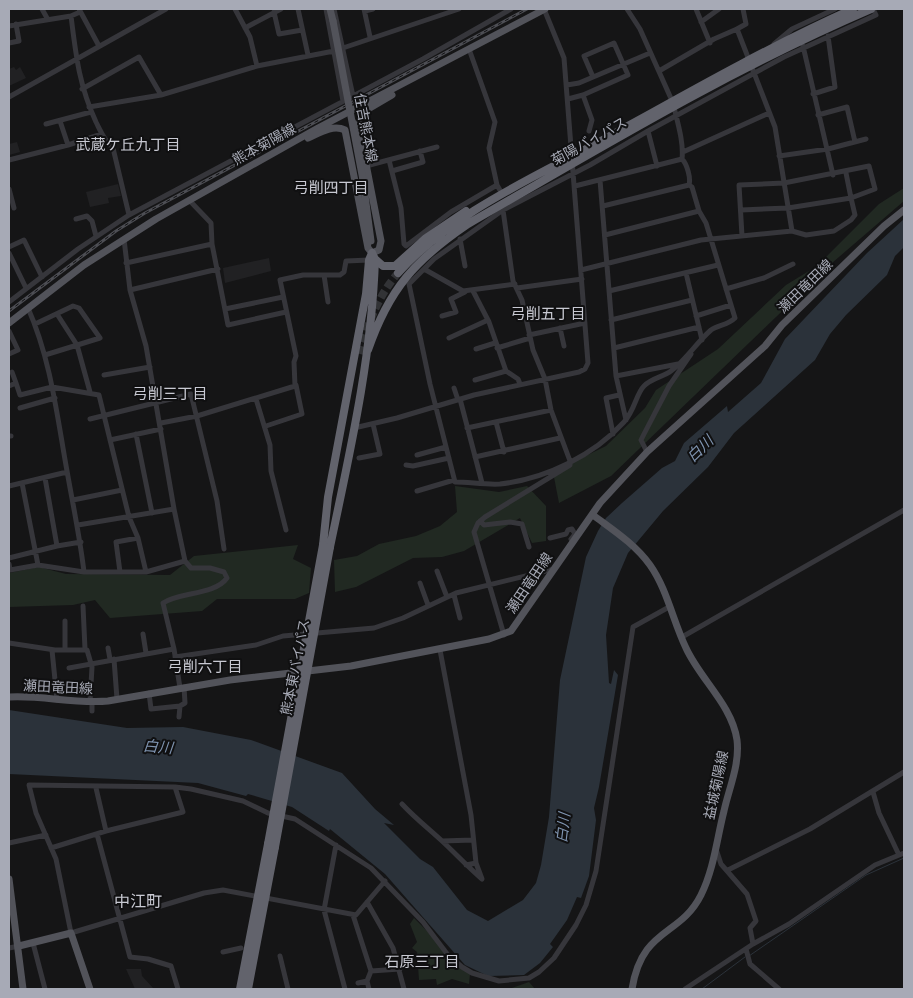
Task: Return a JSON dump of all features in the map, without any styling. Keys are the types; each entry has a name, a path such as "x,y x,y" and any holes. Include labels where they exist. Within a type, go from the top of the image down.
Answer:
{"highway":[{"name":"菊陽バイパス","path":"752,66 772,47 817,21 853,9"},
{"name":"菊陽バイパス","path":"363,352 394,291 415,267 446,239 573,160 673,104 872,9"},
{"name":"菊陽バイパス","path":"398,273 423,247 443,232 542,174 573,160"},
{"path":"372,258 383,266 395,266 418,244 450,220 499,189 542,174"},
{"path":"363,352 364,303 372,258"},
{"path":"326,546 328,497 372,313 372,258"},
{"path":"364,303 366,308 372,313"},
{"path":"372,313 386,306"},
{"name":"熊本東バイパス","path":"240,989 258,896 271,846 326,546 354,428 363,352"},
{"name":"熊本東バイパス","path":"248,989 266,898 271,846"}],"main road":[{"name":"住吉熊本線","path":"330,9 363,180 372,258"},
{"name":"熊本菊陽線","path":"9,323 84,265 189,200 318,128 421,76 544,9"},
{"path":"283,149 331,128 340,127 345,130 368,248 372,258 379,250 381,241 358,129 359,118 363,112 421,76"},
{"name":"瀬田竜田線","path":"9,697 91,702 117,699 182,687 351,666 440,650 504,635 511,631 600,503 647,452 765,346 782,325 884,226 904,210"},
{"name":"益城菊陽線","path":"593,515 635,547 658,577 686,649 733,724 737,742 736,760 716,848 703,892 696,905 644,952 635,974 632,989"},
{"path":"9,879 23,989"},
{"path":"19,946 71,933 90,989"}],"street":[{"path":"42,9 47,18"},
{"path":"9,97 166,9"},
{"path":"235,9 254,48 257,66"},
{"path":"245,28 281,9"},
{"path":"298,9 308,55"},
{"path":"326,9 343,101"},
{"path":"334,9 353,96"},
{"path":"370,37 364,10 373,9"},
{"path":"46,124 60,121 90,109 161,94 257,66 334,51 342,46 459,9"},
{"path":"9,302 96,236 129,215 366,89 511,9"},
{"path":"354,428 436,407 459,399 579,372 587,367 589,356 564,58 544,9"},
{"path":"417,491 454,480 482,483 510,482 549,471 578,458 600,446 626,420 634,409 640,391 645,385 671,371 712,329 735,318 711,239 699,211 692,187 689,185 687,168 682,159 683,152 673,104 640,28 627,9"},
{"path":"696,9 710,43"},
{"path":"701,22 719,9"},
{"path":"659,72 714,39 746,24 747,21 743,9"},
{"path":"817,21 835,9"},
{"path":"833,175 801,44 828,36 876,15 872,9"},
{"path":"9,26 47,18 71,16 79,10 100,46"},
{"path":"274,12 279,34 302,30"},
{"path":"71,16 82,89 102,134 113,148 129,215"},
{"path":"9,43 19,41 16,24"},
{"path":"737,29 775,127 792,231"},
{"path":"813,94 835,87 828,36"},
{"path":"568,99 583,95 628,75 614,43 584,56 593,77"},
{"path":"389,160 398,192 404,244 406,246 452,212 499,189 488,148 495,122 469,50"},
{"path":"567,85 579,83 650,52"},
{"path":"82,89 139,57 161,94"},
{"path":"454,480 409,284 460,239 503,210 648,130 676,117 752,66"},
{"path":"366,89 372,100"},
{"path":"583,95 592,120 589,132"},
{"path":"818,115 847,107 855,142"},
{"path":"683,152 769,113"},
{"path":"60,121 68,145"},
{"path":"648,130 657,166"},
{"path":"9,160 102,134"},
{"path":"779,156 828,149 866,139"},
{"path":"366,166 437,147"},
{"path":"392,171 423,162 420,151"},
{"path":"575,186 682,159"},
{"path":"741,210 788,208 851,198 874,189 868,166 833,175 784,183 739,185 742,236"},
{"path":"581,270 711,239 792,231 806,235 839,229 855,214 846,172"},
{"path":"600,180 616,376 626,420"},
{"path":"603,206 689,185"},
{"path":"9,189 14,208"},
{"path":"189,200 210,223 212,244 228,325 286,312"},
{"path":"503,210 516,286 530,336 545,379 551,410 570,461 570,465 480,521 474,532 504,635"},
{"path":"605,235 699,211"},
{"path":"79,216 87,216 92,222 96,236"},
{"path":"124,239 130,290 150,367 174,509 185,561 191,568 224,572 227,578 223,582 203,591 163,603 185,703 180,706 151,709 149,693"},
{"path":"460,239 465,266"},
{"path":"9,247 24,240 42,277"},
{"path":"126,263 212,244"},
{"path":"9,254 26,288"},
{"path":"266,426 302,414 296,385 294,363 296,356 282,297 280,278 342,274 346,261 372,258"},
{"path":"726,289 764,278 793,264"},
{"path":"609,291 718,265"},
{"path":"130,290 218,269"},
{"path":"424,269 466,292"},
{"path":"686,273 702,340"},
{"path":"324,275 328,302"},
{"path":"442,316 456,312 451,299 466,292 582,279"},
{"path":"472,291 488,320 506,371 518,379 520,384"},
{"path":"225,309 282,297"},
{"path":"611,320 692,300"},
{"path":"696,316 731,305"},
{"path":"35,324 73,306 79,308 100,338 45,355"},
{"path":"28,308 45,355 55,398 81,542 84,572"},
{"path":"57,314 77,345 90,392"},
{"path":"449,338 488,320"},
{"path":"476,349 496,346 560,328 585,324"},
{"path":"614,348 699,327"},
{"path":"560,328 564,346"},
{"path":"9,331 18,350 9,354"},
{"path":"647,452 641,440 660,401 695,347"},
{"path":"616,376 678,364"},
{"path":"104,374 150,367"},
{"path":"475,380 506,371"},
{"path":"12,372 20,395 52,386 99,395 129,517 138,538 146,572"},
{"path":"9,386 16,383"},
{"path":"110,440 256,399 296,385"},
{"path":"454,388 459,399 482,483"},
{"path":"90,419 190,394 217,500 224,549"},
{"path":"613,434 606,398 619,395"},
{"path":"20,408 55,398"},
{"path":"256,399 271,447 271,471 286,530"},
{"path":"467,428 551,410"},
{"path":"496,422 504,452"},
{"path":"359,458 380,454 373,424"},
{"path":"136,434 152,513"},
{"path":"475,457 560,438"},
{"path":"417,455 446,447"},
{"path":"406,464 414,466 449,458"},
{"path":"9,486 67,472"},
{"path":"45,478 57,546"},
{"path":"22,483 38,565"},
{"path":"73,500 122,490"},
{"path":"78,526 174,509"},
{"path":"682,637 904,510"},
{"path":"480,521 484,525 510,522 522,524 528,547"},
{"path":"546,578 575,531 568,530 566,534 550,538"},
{"path":"120,572 116,542 138,538"},
{"path":"9,558 36,550 81,542"},
{"path":"9,564 10,570 38,565 84,572 146,572 185,561"},
{"path":"176,656 256,645 283,636 374,628 403,618 447,597 490,584 553,569"},
{"path":"437,571 447,597"},
{"path":"420,583 428,605"},
{"path":"454,595 460,618"},
{"path":"83,606 85,649 88,651 91,663 92,711"},
{"path":"385,881 358,913 353,915 223,890 204,893 71,933 56,859 36,814 29,785 175,787 243,801 268,813 290,817 371,868 385,881 396,896 423,922 448,955 472,974 499,981 520,980 539,972 564,946 586,905 594,878 633,627 669,607"},
{"path":"64,621 65,650"},
{"path":"143,634 146,653"},
{"path":"9,643 52,650 85,649"},
{"path":"108,648 112,659 117,699"},
{"path":"68,668 174,648"},
{"path":"52,650 58,700"},
{"path":"402,804 421,824 482,879 476,863 440,650"},
{"path":"179,716 180,706"},
{"path":"728,870 810,830 904,772"},
{"path":"51,848 106,831 183,812 175,787"},
{"path":"96,788 106,831"},
{"path":"685,989 753,944 789,924 875,865 902,854 879,813 872,792"},
{"path":"96,834 130,957 148,959 171,966 178,989"},
{"path":"9,843 46,835"},
{"path":"442,841 473,840"},
{"path":"336,845 324,910 345,989"},
{"path":"716,848 721,864 728,870 746,894 756,921 750,928 753,944"},
{"path":"466,865 476,863"},
{"path":"367,902 393,948 404,989"},
{"path":"353,915 371,971 367,981 369,989"},
{"path":"33,942 45,989"},
{"path":"9,948 19,946"},
{"path":"223,952 241,948"},
{"path":"746,949 750,964 779,989"},
{"path":"280,956 288,989"},
{"path":"371,971 400,969"},
{"path":"358,983 367,981"}],"shaded area":[{"path":"14,67 16,70 20,67 26,78 9,86 9,69"},
{"path":"17,142 20,152 9,155 9,144"},
{"path":"118,184 121,196 108,198 109,203 90,207 86,192"},
{"path":"904,188 904,201 832,263 611,476 559,503 553,472 606,446 645,408 656,390 718,349 786,285 817,266 879,204"},
{"path":"269,258 271,271 225,283 223,268"},
{"path":"455,486 499,492 527,486 546,506 546,541 532,543 520,518 464,551 442,557 413,558 356,587 335,592 334,560 357,556 379,544 416,536 440,526 457,512"},
{"path":"298,545 293,559 311,568 309,593 295,599 217,599 202,611 110,618 95,600 73,605 9,607 9,573 39,567 66,574 170,575 194,556"},
{"path":"414,918 470,974 469,984 452,979 437,985 436,979 419,980 417,952 412,948 417,942 410,924"},
{"path":"126,969 141,969 142,976 154,989 135,989"},
{"path":"529,982 535,989 509,989"}],"water":[{"name":"白川","path":"904,219 904,247 895,256 887,275 846,315 830,334 815,360 734,433 708,467 663,511 628,553 613,588 606,635 609,683 611,684 614,670 618,675 594,808 596,820 589,876 581,898 577,897 567,920 550,944 553,947 540,963 524,975 488,976 465,965 385,874 330,829 329,831 292,807 248,794 246,796 198,783 9,774 9,710 127,728 183,727 251,740 342,773 375,809 394,825 384,823 420,859 433,867 467,910 488,921 523,900 536,883 541,865 549,817 560,680 586,557 598,531 606,518 622,503 662,468 675,461 684,443 727,406 728,412 761,383 785,339 867,253"}],"waterway":[{"path":"749,956 866,875 904,858"},
{"path":"702,989 745,957"}],"tunnel":[{"path":"360,354 374,311 398,273"}],"railway":[{"path":"9,311 116,231 145,213 527,9"}],"district":[{"name":"武蔵ケ丘九丁目","path":"128,145"},
{"name":"弓削四丁目","path":"331,188"},
{"name":"弓削五丁目","path":"548,314"},
{"name":"弓削三丁目","path":"170,394"},
{"name":"弓削六丁目","path":"205,667"},
{"name":"中江町","path":"138,901"},
{"name":"石原三丁目","path":"422,962"}]}
